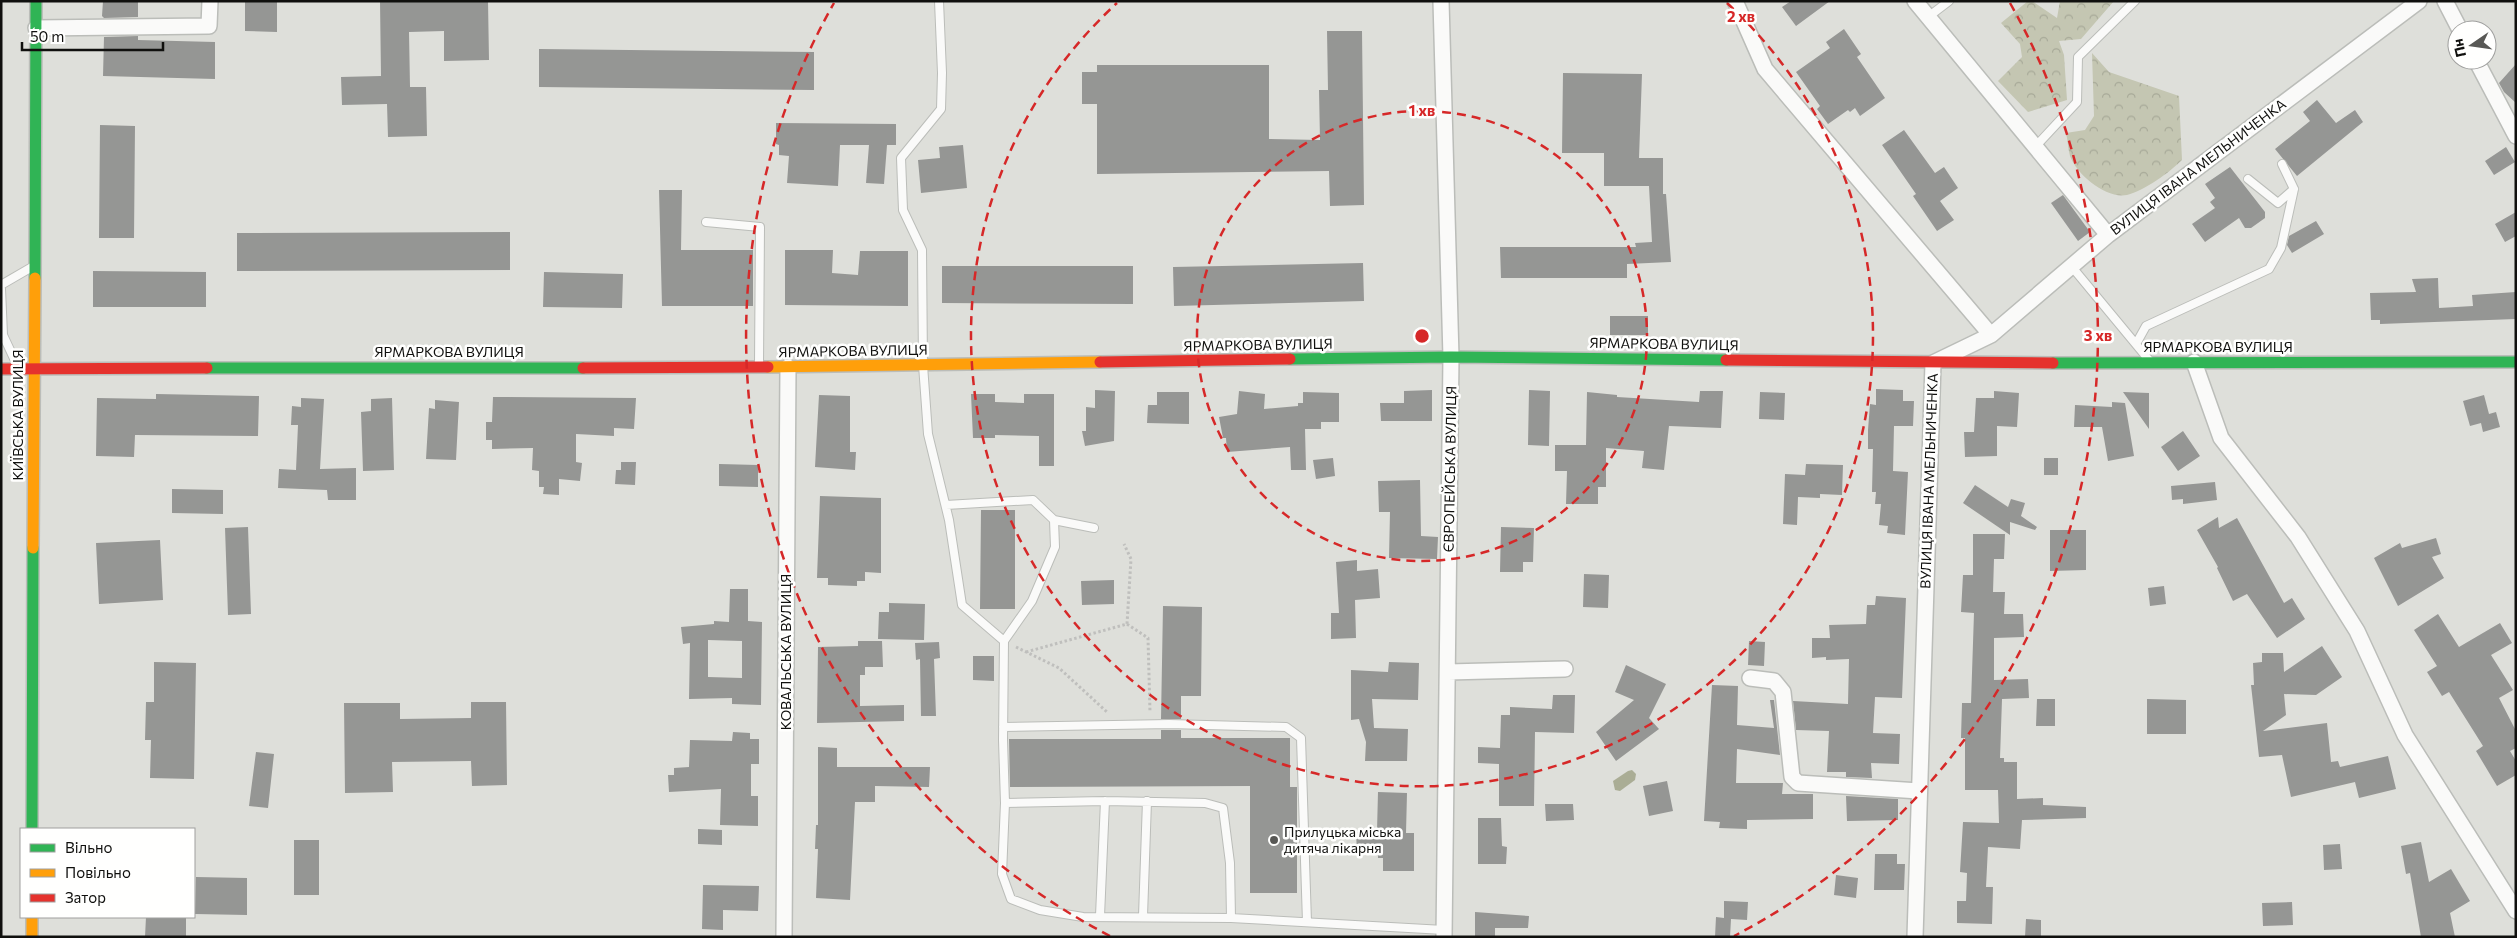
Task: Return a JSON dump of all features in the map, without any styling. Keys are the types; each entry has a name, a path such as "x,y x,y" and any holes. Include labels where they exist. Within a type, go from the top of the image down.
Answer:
{"street":[{"name":"КИЇВСЬКА ВУЛИЦЯ","path":"32,828 36,1"},
{"path":"36,28 210,26 210,1"},
{"name":"ЄВРОПЕЙСЬКА ВУЛИЦЯ","path":"1442,1 1452,357 1444,933"},
{"path":"1735,1 1765,69 1991,336"},
{"path":"1915,1 2108,235"},
{"name":"ВУЛИЦЯ ІВАНА МЕЛЬНИЧЕНКА","path":"1915,937 1933,363 1991,336 2108,235 2419,1"},
{"path":"2445,1 2455,20"},
{"path":"2481,70 2516,136"},
{"name":"ЯРМАРКОВА ВУЛИЦЯ","path":"1,369 788,367 1452,357 1933,363 2516,362"},
{"path":"2194,362 2222,438 2298,537 2357,631 2406,735 2516,911"},
{"name":"КОВАЛЬСЬКА ВУЛИЦЯ","path":"784,937 788,367"},
{"path":"1448,672 1565,669"},
{"path":"1750,678 1774,681 1784,692 1792,777 1798,783 1919,791"},
{"path":"32,918 32,937"}],"lane":[{"path":"939,1 942,73 941,109 901,158 903,210 922,250 923,365 928,434 946,505 962,605 1004,641"},
{"path":"1928,17 1949,1"},
{"path":"2035,147 2077,102 2078,57 2135,1"},
{"path":"2136,344 2146,326 2269,269 2282,248 2294,189 2282,164"},
{"path":"2248,179 2278,203 2294,189"},
{"path":"706,222 760,226 759,367"},
{"path":"1,285 34,265"},
{"path":"2072,267 2151,362"},
{"path":"1,289 3,336 19,368"},
{"path":"946,505 1033,500 1054,520 1094,528"},
{"path":"1054,520 1055,547 1032,601 1004,641 1003,727 1005,803 1002,874 1011,898 1040,910 1083,916 1231,918 1444,933"},
{"path":"1003,727 1122,725 1286,727 1301,738 1307,922"},
{"path":"1005,803 1105,800 1205,803 1223,808 1230,863 1231,918"},
{"path":"1100,916 1105,800"},
{"path":"1143,916 1147,802"}],"path":[{"path":"1124,544 1131,559 1127,624"},
{"path":"1026,652 1127,624 1148,638 1150,725"},
{"path":"1004,641 1059,668 1122,725"}],"green space":[{"path":"2028,1 2032,1 2057,18 2060,1 2114,1 2081,39 2059,41 2064,55 2067,100 2028,112 1998,81 2022,57 2020,44 2001,23"},
{"path":"2092,53 2109,72 2179,96 2182,160 2171,170 2141,190 2127,195 2110,193 2093,184 2079,171 2069,153 2066,133 2085,130 2094,116"}],"shaded area":[{"path":"1632,770 1636,774 1635,780 1620,791 1615,790 1613,781"}],"building":[{"path":"103,1 138,1 138,17 104,18 102,16"},
{"path":"245,1 277,1 277,32 245,31"},
{"path":"380,1 488,1 489,60 444,61 444,31 409,32 410,87 426,87 427,136 388,137 387,104 342,105 341,77 381,76"},
{"path":"1791,1 1830,1 1796,26 1782,7"},
{"path":"1844,29 1861,54 1857,57 1885,98 1860,116 1855,108 1850,112 1848,110 1828,124 1817,109 1820,106 1796,72 1830,48 1826,42"},
{"path":"1327,31 1362,31 1364,205 1330,206 1329,171 1097,174 1097,104 1082,104 1082,72 1097,72 1097,65 1269,65 1269,139 1320,140 1319,90 1328,90"},
{"path":"138,36 138,40 215,42 215,79 103,76 104,37"},
{"path":"539,49 814,52 814,90 539,87"},
{"path":"2516,64 2516,103 2504,92 2499,83"},
{"path":"1563,73 1642,74 1639,158 1663,158 1663,194 1666,194 1671,262 1627,264 1627,278 1501,278 1500,247 1636,247 1635,243 1652,242 1649,186 1604,186 1604,153 1562,153"},
{"path":"2317,100 2336,123 2355,110 2363,122 2297,176 2275,149 2310,121 2303,112"},
{"path":"776,123 896,124 896,145 887,145 884,184 866,183 869,145 840,145 838,186 787,183 789,156 779,155 779,145 776,144"},
{"path":"100,125 135,126 134,238 99,238"},
{"path":"1904,130 1935,173 1944,167 1958,188 1940,201 1954,220 1937,231 1913,196 1916,194 1882,145"},
{"path":"963,145 967,188 921,193 918,160 940,158 939,147"},
{"path":"2506,147 2515,162 2494,175 2485,161"},
{"path":"2230,167 2265,212 2265,218 2251,228 2245,228 2239,218 2205,242 2192,224 2215,208 2210,202 2215,198 2205,184"},
{"path":"659,190 682,190 681,250 753,250 753,306 662,306"},
{"path":"2063,195 2090,232 2078,241 2051,203"},
{"path":"2516,212 2516,236 2505,242 2495,224"},
{"path":"2316,221 2324,234 2292,253 2287,245 2289,236"},
{"path":"510,232 510,270 237,271 237,233"},
{"path":"785,250 833,250 832,273 858,275 860,251 908,251 908,306 785,305"},
{"path":"1363,263 1364,301 1174,306 1173,267"},
{"path":"942,266 1133,266 1133,304 942,303"},
{"path":"93,271 206,272 206,307 93,307"},
{"path":"544,272 623,274 622,308 543,307"},
{"path":"2438,278 2439,308 2473,306 2472,295 2516,292 2516,319 2380,324 2380,320 2371,320 2370,293 2416,292 2412,279"},
{"path":"1610,316 1648,316 1648,335 1610,335"},
{"path":"1876,389 1903,390 1903,401 1914,401 1913,426 1894,426 1893,471 1908,472 1905,535 1887,533 1888,526 1879,525 1881,504 1875,504 1876,492 1872,492 1873,449 1868,449 1868,430 1870,404 1876,405"},
{"path":"1095,390 1115,391 1114,441 1085,446 1082,431 1086,431 1086,407 1095,408"},
{"path":"1432,390 1432,421 1381,421 1380,403 1404,403 1404,391"},
{"path":"1529,390 1550,391 1549,446 1528,445"},
{"path":"1239,391 1265,394 1264,409 1298,406 1298,403 1303,403 1303,392 1339,393 1339,422 1321,422 1321,429 1305,429 1306,470 1291,470 1290,447 1227,452 1226,438 1223,438 1219,417 1237,414"},
{"path":"1700,391 1723,391 1721,428 1669,426 1664,470 1642,468 1644,451 1606,448 1606,487 1598,487 1598,504 1566,504 1567,471 1555,471 1555,445 1586,445 1587,392 1617,395 1617,397 1699,402"},
{"path":"1994,391 2019,393 2017,427 1997,426 1997,456 1965,457 1964,432 1974,432 1976,398 1994,398"},
{"path":"1157,392 1189,392 1189,424 1147,423 1148,405 1157,405"},
{"path":"1760,392 1785,393 1784,420 1759,419"},
{"path":"2123,392 2149,393 2149,429"},
{"path":"156,394 259,396 258,436 135,435 134,457 96,456 97,398 156,399"},
{"path":"971,394 995,394 995,402 1024,403 1024,394 1054,394 1054,466 1039,466 1039,436 995,435 995,438 973,438"},
{"path":"819,395 850,396 850,452 856,452 855,470 815,467"},
{"path":"2484,395 2489,414 2496,412 2500,427 2483,432 2481,423 2470,426 2463,401"},
{"path":"493,397 636,398 634,429 614,428 614,436 576,434 576,462 582,463 580,481 559,479 559,495 543,494 544,487 539,487 539,471 532,470 533,448 492,449 492,440 486,440 486,422 492,422"},
{"path":"301,398 324,399 320,469 356,468 356,500 328,500 327,490 278,488 279,469 296,470 298,425 291,425 292,406 301,407"},
{"path":"392,398 394,470 363,471 361,412 371,411 371,399"},
{"path":"435,400 459,402 456,460 426,459 429,408 435,409"},
{"path":"2112,402 2125,403 2134,456 2108,461 2102,427 2074,427 2075,405 2112,407"},
{"path":"2183,431 2200,456 2178,471 2161,447"},
{"path":"1333,458 1335,476 1316,479 1313,460"},
{"path":"2044,458 2058,458 2058,475 2044,475"},
{"path":"621,462 636,462 635,485 615,484 616,470 621,470"},
{"path":"719,464 758,465 758,487 719,486"},
{"path":"1806,464 1843,465 1842,495 1820,494 1820,498 1798,497 1797,525 1783,524 1785,474 1805,475"},
{"path":"1420,480 1421,536 1438,537 1437,559 1389,558 1390,512 1379,512 1378,481"},
{"path":"2215,482 2217,500 2183,504 2183,499 2172,500 2171,486"},
{"path":"1975,485 2008,507 2011,499 2025,503 2021,516 2037,527 2035,530 2010,522 2010,535 1963,503"},
{"path":"172,489 223,490 223,514 172,513"},
{"path":"820,496 881,498 881,573 865,572 865,581 857,581 857,586 828,585 828,578 817,578"},
{"path":"981,510 1015,510 1015,609 980,609"},
{"path":"2218,517 2219,528 2237,518 2284,603 2292,598 2305,619 2277,638 2247,594 2233,601 2218,567 2197,530"},
{"path":"248,527 251,614 228,615 225,528"},
{"path":"1501,527 1534,528 1533,562 1523,562 1523,572 1500,572"},
{"path":"2050,530 2086,530 2086,570 2050,571"},
{"path":"1973,534 2005,534 2004,559 1994,559 1993,592 2005,592 2004,614 2023,614 2024,637 1994,638 1994,680 2028,679 2029,698 2002,699 2000,758 2004,758 2004,762 2017,762 2017,799 2043,798 2043,805 2086,807 2086,818 2022,820 2020,849 1988,847 1986,887 1993,887 1992,924 1957,923 1957,901 1966,901 1967,873 1960,872 1963,822 1999,823 1998,790 1965,790 1965,738 1961,738 1962,703 1971,703 1974,613 1961,612 1963,575 1973,575"},
{"path":"2436,538 2441,554 2432,557 2444,578 2398,606 2374,558 2400,543 2402,548"},
{"path":"160,540 163,600 99,604 96,543"},
{"path":"1357,560 1357,571 1378,569 1380,598 1355,600 1356,638 1331,639 1331,613 1339,613 1336,562"},
{"path":"1584,574 1609,575 1608,608 1583,607"},
{"path":"1114,580 1114,604 1082,605 1081,581"},
{"path":"2164,586 2166,604 2150,606 2148,588"},
{"path":"730,589 748,589 748,621 762,622 761,705 732,704 732,698 689,699 690,643 683,644 681,627 714,624 714,621 729,622","holes":["708,640 742,641 742,678 708,677"]},
{"path":"1876,596 1906,598 1902,698 1875,697 1873,733 1900,734 1899,764 1871,763 1872,778 1846,777 1846,772 1827,772 1829,731 1796,730 1793,701 1848,704 1849,659 1826,660 1826,657 1812,658 1812,638 1830,638 1829,625 1866,624 1867,605 1875,605"},
{"path":"889,603 925,604 924,640 878,639 879,612 889,612"},
{"path":"1163,606 1202,607 1201,696 1181,696 1181,719 1161,719"},
{"path":"2438,614 2459,647 2500,623 2512,643 2491,655 2513,690 2499,698 2516,731 2516,748 2510,751 2516,761 2516,775 2497,786 2476,751 2483,746 2449,692 2442,696 2427,672 2437,666 2414,630"},
{"path":"858,641 882,641 883,667 865,667 865,675 860,675 860,706 904,705 904,721 817,723 818,647 858,646"},
{"path":"1749,641 1765,642 1764,666 1748,665"},
{"path":"939,642 940,658 934,659 936,716 921,716 920,659 916,660 915,643"},
{"path":"2322,646 2342,677 2316,695 2284,694 2286,715 2263,731 2327,723 2331,762 2338,761 2340,767 2388,756 2396,789 2359,798 2355,782 2291,797 2282,755 2259,757 2251,685 2254,685 2253,663 2262,662 2262,653 2283,653 2284,672"},
{"path":"973,656 994,656 994,681 973,680"},
{"path":"154,662 196,663 194,779 150,778 151,740 145,740 146,702 154,702"},
{"path":"1389,662 1419,663 1418,700 1372,699 1374,728 1408,729 1407,761 1365,761 1366,742 1359,719 1351,720 1351,670 1388,672"},
{"path":"1626,665 1666,684 1649,718 1659,729 1616,761 1596,732 1634,700 1615,692"},
{"path":"1712,685 1738,686 1737,725 1774,728 1770,700 1774,700 1780,755 1737,749 1736,783 1783,783 1782,794 1813,794 1813,819 1747,820 1747,829 1719,828 1720,822 1704,821"},
{"path":"1553,695 1575,695 1574,733 1535,732 1534,806 1499,806 1499,764 1478,763 1478,747 1500,748 1501,715 1510,715 1510,707 1552,709"},
{"path":"2037,699 2055,699 2055,726 2036,726"},
{"path":"2147,699 2186,700 2186,734 2147,734"},
{"path":"471,702 506,702 507,785 472,786 471,761 392,762 393,792 345,793 344,703 400,703 400,719 471,718"},
{"name":"Прилуцька міська дитяча лікарня","path":"1161,730 1181,730 1181,738 1290,738 1290,787 1297,787 1297,893 1250,893 1250,786 1010,787 1009,739 1161,739"},
{"path":"733,732 750,733 750,739 759,739 759,764 751,764 751,796 758,796 758,826 720,825 721,789 669,792 668,775 674,775 674,768 689,767 690,740 732,741"},
{"path":"818,747 837,748 837,767 930,767 929,787 875,786 875,802 855,802 850,900 816,898 818,849 815,849 816,825 818,825"},
{"path":"256,752 274,754 268,808 249,806"},
{"path":"1667,781 1673,811 1649,816 1643,786"},
{"path":"1378,792 1407,793 1406,833 1414,833 1414,871 1383,871 1383,858 1378,858 1378,851 1357,852 1356,832 1377,831"},
{"path":"1846,796 1898,799 1898,820 1847,821"},
{"path":"1545,804 1573,804 1574,820 1546,821"},
{"path":"1478,818 1501,818 1502,846 1507,847 1506,864 1478,864"},
{"path":"698,829 722,830 722,845 698,844"},
{"path":"294,840 319,840 319,895 294,895"},
{"path":"2421,842 2429,882 2451,869 2470,901 2450,913 2455,937 2421,937 2410,873 2406,874 2401,846"},
{"path":"2340,844 2342,869 2324,870 2323,845"},
{"path":"1875,854 1897,854 1897,864 1905,864 1904,890 1874,890"},
{"path":"1836,875 1858,878 1856,898 1834,895"},
{"path":"196,877 247,878 247,915 195,914"},
{"path":"703,885 759,886 758,911 723,910 723,930 702,929"},
{"path":"1724,901 1748,902 1747,920 1731,919 1730,937 1715,937 1716,917 1724,918"},
{"path":"2292,902 2293,925 2263,926 2262,903"},
{"path":"1475,912 1529,916 1528,928 1495,928 1495,937 1475,937"},
{"path":"146,918 186,918 186,937 145,937"},
{"path":"2026,919 2041,920 2041,937 2025,937"}],"traffic: fast":[{"path":"35,278 36,1"},
{"path":"1290,359 1451,357 1726,360"},
{"path":"2053,363 2516,362"},
{"path":"207,368 583,368"},
{"path":"32,828 33,548"}],"traffic: slow":[{"path":"33,548 35,278"},
{"path":"768,367 1100,362"},
{"path":"32,918 32,937"}],"traffic: jam":[{"path":"1100,362 1290,359"},
{"path":"1726,360 2053,363"},
{"path":"583,368 768,367"},
{"path":"1,369 207,368"}],"place":[{"name":"Прилуцька міська дитяча лікарня","path":"1274,840"}]}
